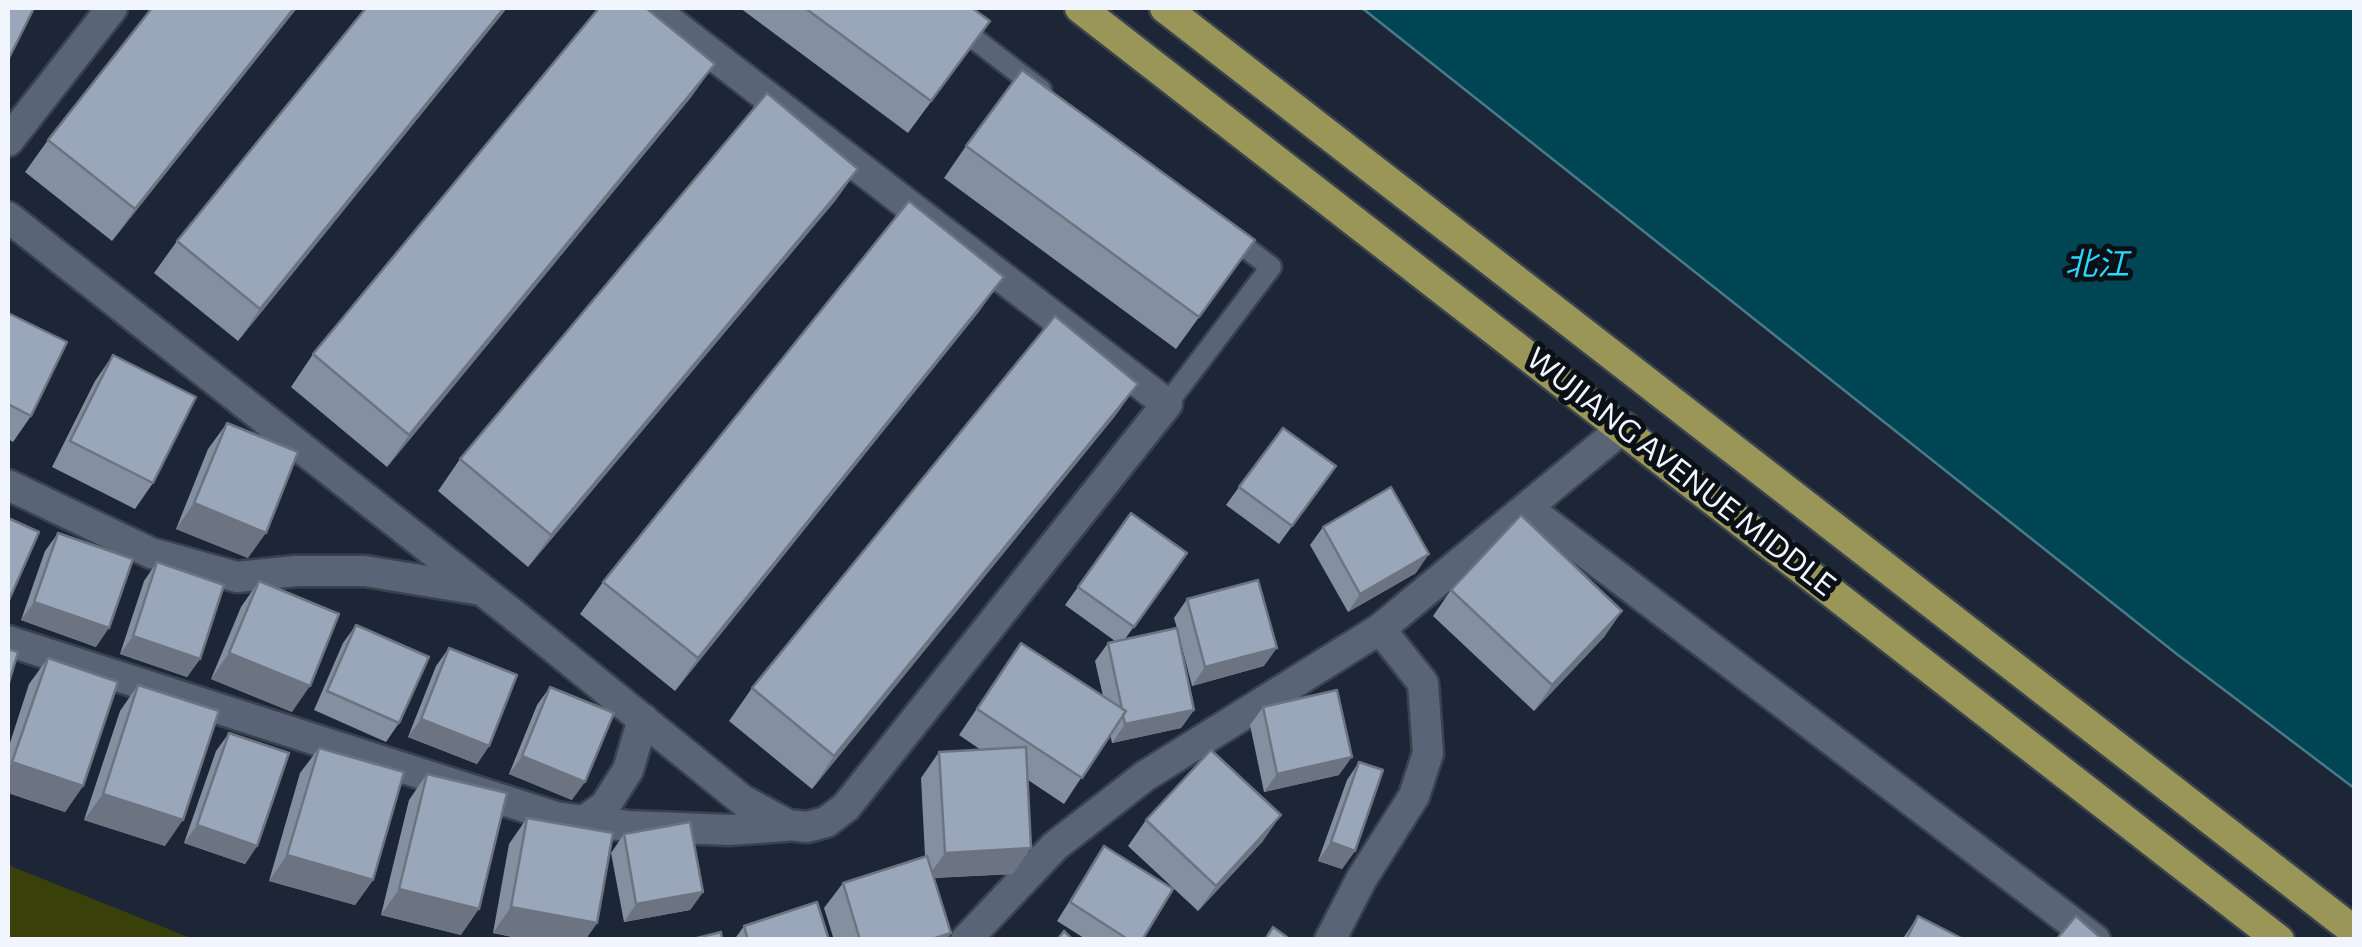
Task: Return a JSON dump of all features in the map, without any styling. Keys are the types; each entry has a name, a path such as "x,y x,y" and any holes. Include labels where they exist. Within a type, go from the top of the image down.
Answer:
{"main road":[{"name":"WUJIANG AVENUE MIDDLE","path":"1080,8 2280,940"},
{"name":"WUJIANG AVENUE MIDDLE","path":"1165,8 2354,930"}],"street":[{"path":"8,141 112,8"},
{"path":"8,642 556,817 628,826 729,830 807,827 826,822 846,807 1167,404 652,8"},
{"path":"8,216 484,590 742,800 788,825"},
{"path":"966,940 1055,846 1145,776 1380,629 1624,428"},
{"path":"8,485 151,554 237,577 296,571 365,571 484,590"},
{"path":"1527,508 2095,940"},
{"path":"1330,940 1362,878 1414,796 1428,752 1423,683 1380,629"},
{"path":"584,821 604,806 628,770 642,720"}],"lane":[{"path":"934,8 1057,102"},
{"path":"1167,404 1271,267 1210,220"}],"green space":[{"path":"8,865 193,939 8,939"}],"water":[{"name":"北江","path":"1362,8 2354,8 2354,788 2178,655"}],"building":[{"path":"8,8 34,8 8,60"},
{"path":"152,8 294,8 135,209 48,140"},
{"path":"366,8 504,8 260,309 177,241"},
{"path":"599,8 646,8 715,64 409,435 313,354"},
{"path":"805,8 972,8 990,21 931,101"},
{"path":"1022,70 1255,240 1199,317 966,146"},
{"path":"767,93 858,169 551,535 460,459"},
{"path":"909,201 1004,277 698,658 603,582"},
{"path":"8,313 67,342 31,416 8,404"},
{"path":"1055,316 1138,384 834,756 752,688"},
{"path":"113,355 196,397 153,483 70,441"},
{"path":"227,423 298,452 266,533 194,503"},
{"path":"1283,428 1336,466 1292,526 1239,487"},
{"path":"1391,487 1429,554 1360,594 1323,527"},
{"path":"1131,513 1187,553 1134,627 1078,587"},
{"path":"1521,515 1622,611 1552,685 1451,590"},
{"path":"8,518 39,532 9,600 8,599"},
{"path":"58,533 133,559 109,628 34,602"},
{"path":"157,562 224,585 200,659 133,636"},
{"path":"1258,580 1277,648 1205,667 1187,599"},
{"path":"259,581 339,614 310,686 229,653"},
{"path":"356,625 429,657 399,723 327,691"},
{"path":"1177,628 1194,710 1125,724 1126,711 1122,709 1108,643"},
{"path":"1021,643 1126,711 1082,778 977,709"},
{"path":"449,648 517,675 489,746 421,719"},
{"path":"8,649 18,652 8,686"},
{"path":"48,658 118,682 83,786 12,762"},
{"path":"138,685 219,711 183,820 103,794"},
{"path":"550,687 614,713 585,782 522,756"},
{"path":"1337,690 1352,757 1277,774 1263,707"},
{"path":"229,733 289,753 257,846 197,825"},
{"path":"1026,747 1031,848 945,853 939,752"},
{"path":"319,748 404,772 373,880 287,855"},
{"path":"1211,750 1281,815 1216,886 1146,820"},
{"path":"1359,762 1383,770 1355,851 1331,842"},
{"path":"427,774 507,793 479,909 399,889"},
{"path":"527,818 613,833 597,923 511,907"},
{"path":"690,822 703,892 636,904 624,834"},
{"path":"1104,846 1173,889 1142,940 1129,940 1070,902"},
{"path":"927,856 951,933 929,940 860,940 843,883"},
{"path":"817,902 829,940 748,940 744,926"},
{"path":"1918,916 1965,940 1906,940"},
{"path":"2076,916 2103,940 2056,940"},
{"path":"1273,927 1291,940 1265,940"},
{"path":"1064,931 1073,940 1057,940"},
{"path":"721,932 722,940 689,940"}]}
